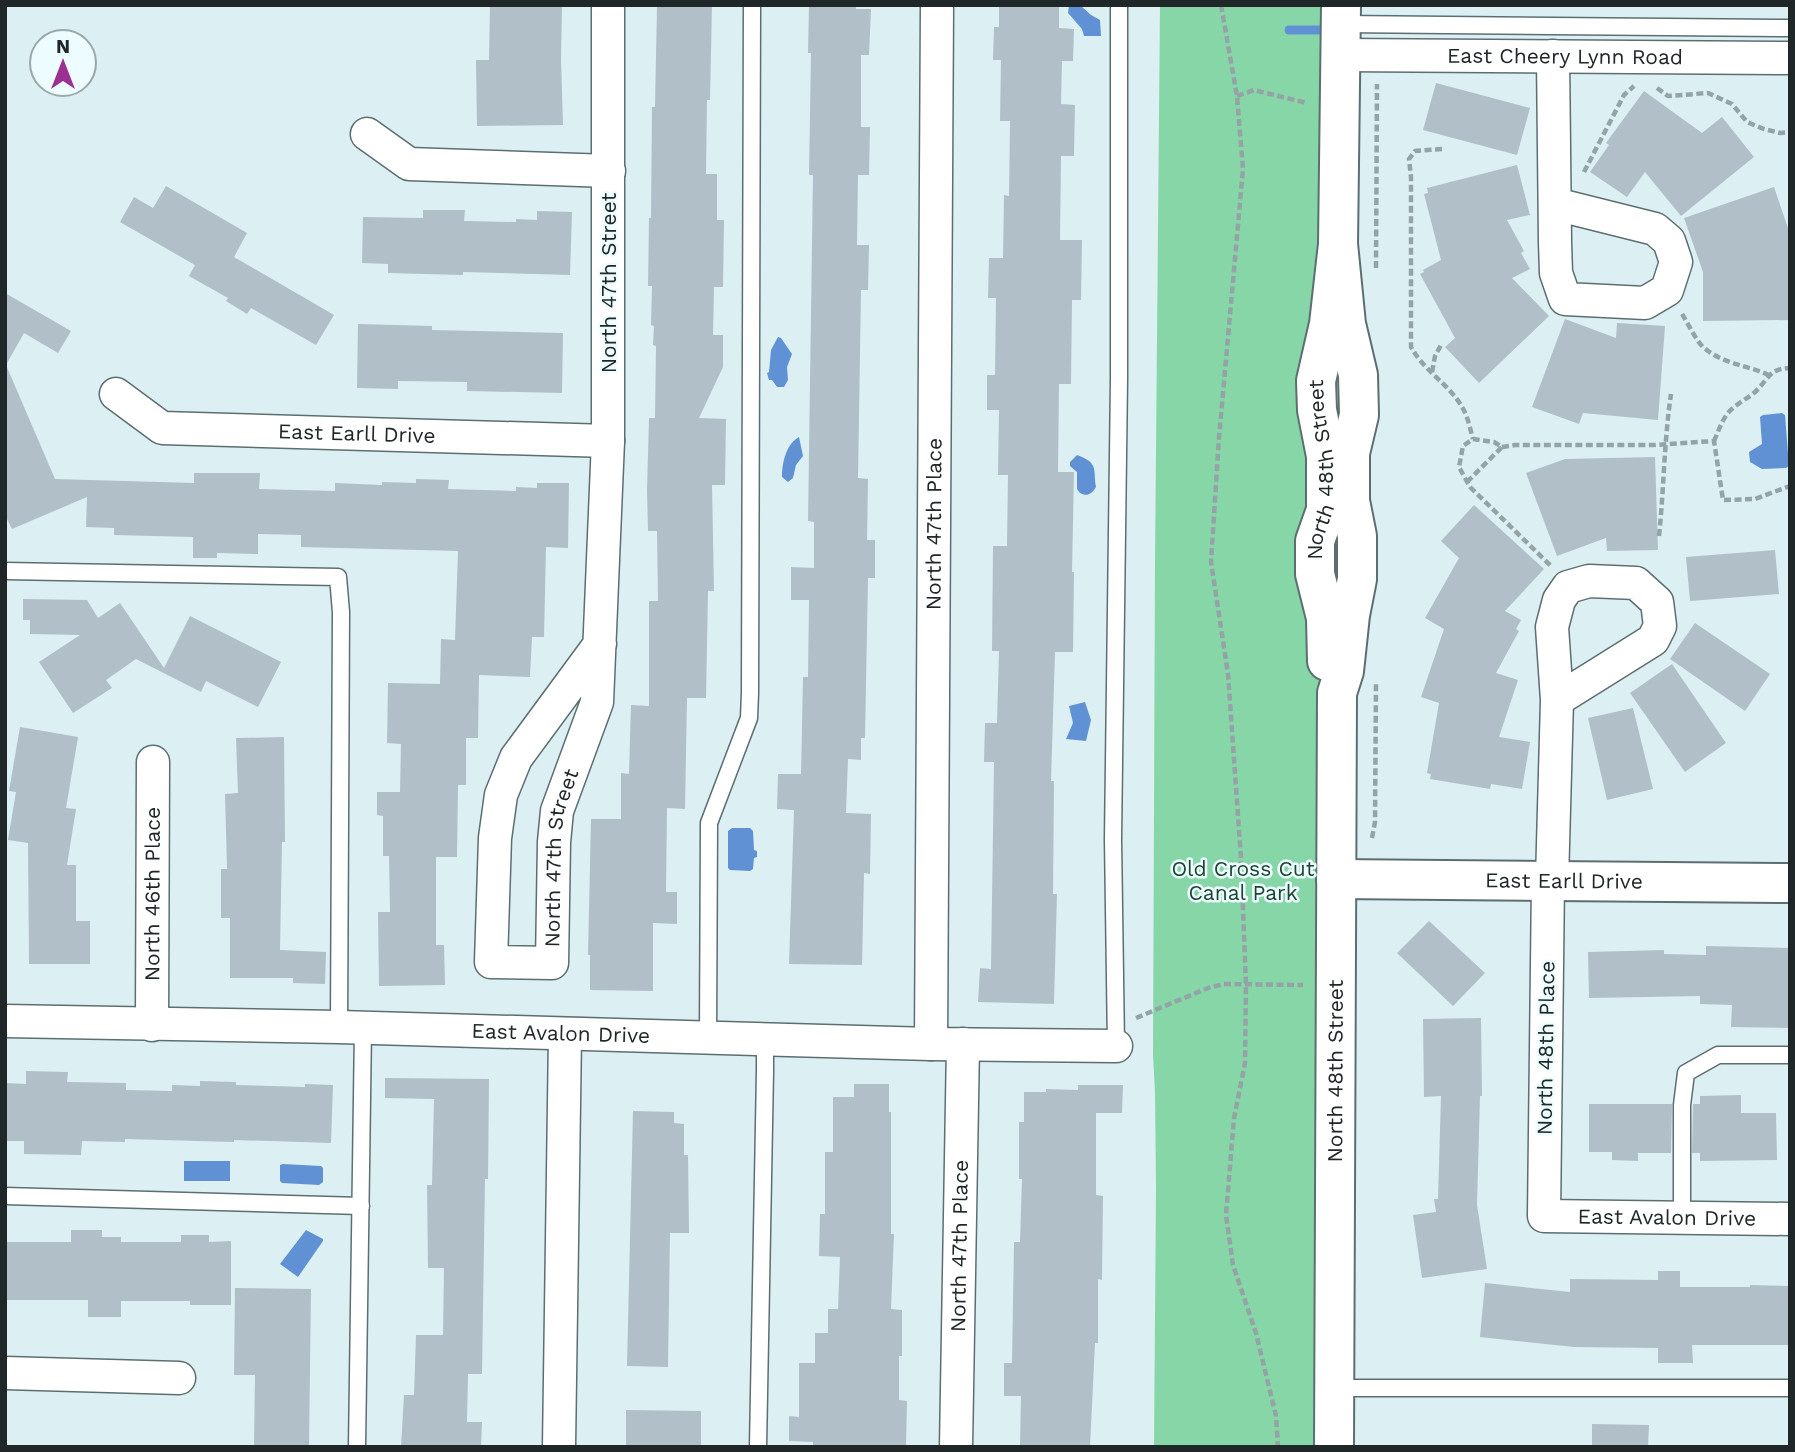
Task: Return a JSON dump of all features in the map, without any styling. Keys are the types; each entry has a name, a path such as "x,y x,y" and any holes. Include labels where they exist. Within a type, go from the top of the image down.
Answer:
{"street":[{"name":"North 47th Street","path":"600,644 516,758 500,795 495,838 491,962 552,963 557,811 597,702 600,644 608,441 608,5"},
{"name":"North 47th Place","path":"931,1044 937,5"},
{"name":"East Cheery Lynn Road","path":"1341,28 1553,56 1790,58"},
{"name":"North 48th Street","path":"1334,1447 1337,693 1328,671 1326,618 1315,575 1315,541 1326,510 1326,456 1317,410 1316,381 1329,324 1338,244 1341,28"},
{"path":"1553,56 1555,204"},
{"path":"367,134 409,164 609,171"},
{"name":"East Earll Drive","path":"116,394 162,428 608,441"},
{"path":"1558,700 1653,640 1660,626 1657,602 1636,583 1589,581 1572,586"},
{"name":"North 48th Place","path":"1544,1216 1550,881 1558,700 1552,628 1559,600 1572,586"},
{"name":"North 46th Place","path":"152,1025 153,762"},
{"name":"East Earll Drive","path":"1336,879 1790,883"},
{"name":"East Avalon Drive","path":"5,1021 963,1045 1116,1036"},
{"path":"559,1447 565,1035"},
{"name":"North 47th Place","path":"956,1447 963,1045"},
{"name":"East Avalon Drive","path":"1544,1216 1790,1219"},
{"path":"5,1373 178,1378"}],"lane":[{"path":"708,1038 709,823 748,718 751,693 752,5"},
{"path":"1116,1036 1113,839 1119,379 1119,5"},
{"path":"1341,28 1790,28"},
{"path":"5,571 338,577 351,1028 360,1206 357,1447"},
{"path":"758,1447 765,1040"},
{"path":"1682,1218 1682,1105 1686,1073 1718,1055 1790,1055"},
{"path":"5,1196 360,1206"},
{"path":"1334,1388 1790,1388"}],"path":[{"path":"1221,5 1237,96 1243,169 1211,562 1228,674 1241,858 1246,985 1245,1063 1234,1118 1226,1215 1233,1265 1256,1333 1276,1416 1278,1447"},
{"path":"1587,180 1584,173 1624,95 1637,82"},
{"path":"1646,82 1668,96 1708,93 1732,104 1747,122 1780,133 1790,132"},
{"path":"1237,96 1254,90 1311,104 1341,105"},
{"path":"1442,149 1415,151 1409,159 1411,347 1418,360 1463,408 1473,439"},
{"path":"1678,307 1702,346 1721,360 1769,375"},
{"path":"1432,373 1435,356 1441,345"},
{"path":"1790,368 1778,369 1769,375 1756,391 1730,409 1714,441 1723,500 1755,499 1790,486"},
{"path":"1659,536 1671,394"},
{"path":"1502,447 1494,442 1473,439 1463,446 1459,467 1470,487 1572,586"},
{"path":"1467,482 1502,447 1515,444 1666,444 1714,441"},
{"path":"1116,1036 1208,988 1224,984 1336,986"}],"green space":[{"name":"Old Cross Cut Canal Park","path":"1160,5 1324,5 1321,617 1324,1447 1154,1447 1155,562"}],"water":[{"path":"1069,5 1080,5 1100,20 1101,36 1084,36 1082,29 1068,13"},
{"path":"778,337 792,354 787,367 788,380 784,387 777,387 769,380 767,373 771,350"},
{"path":"1782,413 1785,415 1789,466 1762,469 1750,462 1749,452 1762,444 1760,417"},
{"path":"799,437 803,456 796,465 793,478 788,482 782,477 784,460 791,444"},
{"path":"1077,455 1094,467 1096,487 1087,495 1077,489 1077,472 1070,466 1070,462"},
{"path":"1085,702 1091,720 1086,741 1066,739 1073,723 1069,706"},
{"path":"732,828 750,828 753,831 757,857 754,858 753,869 750,871 728,868 728,831"},
{"path":"184,1161 230,1161 230,1181 184,1181"},
{"path":"280,1165 321,1166 323,1182 319,1185 282,1183"},
{"path":"306,1230 323,1241 298,1277 280,1264"}],"building":[{"path":"490,5 562,5 563,125 477,126 476,60 489,60"},
{"path":"657,5 712,5 706,174 717,174 717,220 724,220 723,287 714,287 713,335 723,335 723,367 699,418 726,419 725,485 712,485 714,591 708,591 706,698 687,698 685,809 667,808 666,892 677,892 677,924 653,923 653,991 590,990 588,955 591,819 621,819 621,773 629,774 631,705 649,706 649,601 658,601 657,531 648,531 647,490 649,418 655,418 656,346 653,345 654,326 651,325 652,286 648,286"},
{"path":"809,5 856,5 856,9 871,9 869,55 861,55 861,127 870,127 869,175 858,175 857,245 869,245 868,290 861,290 858,478 868,479 867,540 875,540 875,578 868,578 865,738 861,738 861,760 848,759 846,813 871,814 870,874 864,873 862,965 789,964 794,810 777,809 778,774 801,774 803,677 808,677 809,600 791,600 791,567 814,568 814,522 808,521 813,175 809,175"},
{"path":"999,5 1059,5 1059,28 1074,29 1073,61 1062,61 1061,104 1075,105 1074,156 1061,156 1060,240 1082,240 1081,300 1072,300 1071,384 1059,384 1058,472 1074,472 1074,572 1073,652 1055,652 1051,781 1054,781 1053,894 1057,894 1054,1004 978,1002 980,968 991,969 994,762 984,762 985,723 997,723 999,651 992,651 993,546 1007,546 1008,475 998,475 999,410 987,410 987,375 995,375 996,298 988,298 989,258 1003,258 1004,195 1009,196 1010,121 1000,121 1001,60 993,60 994,27 999,27"},
{"path":"1436,83 1530,108 1517,155 1423,130"},
{"path":"1644,91 1702,133 1722,117 1754,157 1681,216 1645,172 1627,197 1590,172 1609,145 1606,143"},
{"path":"1517,165 1530,215 1507,220 1524,251 1521,253 1530,269 1512,278 1549,316 1479,383 1445,347 1455,338 1420,274 1441,260 1424,194 1428,193 1427,188"},
{"path":"166,186 247,233 234,257 334,315 316,345 251,308 247,314 226,301 228,298 189,276 195,265 120,222 134,197 153,208"},
{"path":"1774,187 1790,234 1790,320 1703,321 1703,272 1684,218"},
{"path":"423,210 465,210 464,221 516,222 516,219 537,220 537,211 572,212 570,275 388,273 388,264 362,263 363,217 423,218"},
{"path":"5,293 71,331 58,353 24,333 6,365 55,479 194,483 194,473 260,473 259,489 335,491 335,483 382,485 382,482 416,483 416,479 449,480 448,489 516,491 516,487 537,488 537,483 569,483 568,548 546,547 544,637 532,637 530,677 479,675 478,738 466,738 466,785 458,785 457,857 436,857 436,945 444,945 445,985 379,986 378,912 390,912 389,856 383,856 383,816 377,815 377,792 400,792 401,744 387,743 388,683 440,684 441,639 455,640 458,551 301,547 301,535 258,534 258,554 217,553 217,558 193,558 193,537 114,535 114,528 86,527 87,497 12,529 5,515"},
{"path":"1565,319 1616,338 1617,323 1665,326 1658,420 1583,413 1579,424 1532,407"},
{"path":"358,324 432,326 432,330 563,333 562,393 467,391 467,382 398,381 398,389 357,388"},
{"path":"1655,457 1658,550 1607,551 1606,538 1557,556 1526,473 1565,459"},
{"path":"1474,505 1544,569 1505,611 1521,620 1516,629 1519,631 1496,673 1518,680 1499,737 1530,742 1522,789 1491,784 1490,789 1430,779 1431,774 1427,773 1439,703 1421,697 1444,629 1425,618 1459,558 1441,541"},
{"path":"1775,550 1779,594 1690,601 1686,557"},
{"path":"23,599 87,600 98,618 120,603 164,668 190,616 281,662 258,707 206,681 201,692 136,659 106,680 112,688 73,713 39,662 80,635 30,634 30,620 23,620"},
{"path":"1695,623 1770,674 1745,711 1670,659"},
{"path":"1672,664 1726,743 1685,772 1630,693"},
{"path":"1633,708 1653,789 1607,800 1588,718"},
{"path":"20,727 78,737 66,808 76,809 67,865 76,865 76,921 90,921 90,964 29,964 28,843 8,840 16,792 9,791"},
{"path":"284,737 285,842 282,842 280,950 326,952 325,984 293,983 293,978 230,978 230,918 221,918 221,869 227,869 225,794 238,793 236,738"},
{"path":"1429,921 1485,973 1453,1006 1397,953"},
{"path":"1706,946 1790,948 1790,1028 1731,1027 1732,1005 1700,1004 1700,996 1589,998 1588,952 1664,950 1664,954 1706,955"},
{"path":"1481,1018 1482,1096 1477,1205 1487,1269 1422,1278 1413,1215 1436,1212 1434,1199 1438,1199 1441,1096 1424,1097 1423,1019"},
{"path":"26,1071 68,1072 67,1082 126,1083 126,1090 172,1091 172,1085 200,1086 200,1081 236,1082 236,1085 333,1085 331,1143 125,1139 125,1142 82,1141 81,1155 24,1154 24,1141 5,1141 5,1083 26,1084"},
{"path":"385,1078 489,1079 482,1374 468,1374 467,1422 482,1422 481,1447 401,1447 404,1395 414,1395 416,1335 443,1335 444,1268 428,1268 427,1185 432,1185 434,1099 385,1098"},
{"path":"854,1084 889,1084 891,1234 894,1234 891,1309 902,1310 899,1400 907,1401 906,1447 813,1447 813,1442 789,1441 789,1416 799,1417 799,1363 815,1363 815,1333 828,1333 828,1309 838,1309 840,1257 819,1256 820,1214 825,1214 825,1152 833,1152 833,1097 854,1097"},
{"path":"1078,1085 1123,1085 1122,1113 1096,1113 1096,1195 1103,1196 1102,1280 1098,1279 1098,1343 1095,1343 1090,1447 1020,1447 1021,1396 1004,1396 1004,1363 1012,1363 1014,1242 1020,1242 1022,1179 1019,1179 1019,1122 1024,1122 1024,1092 1046,1092 1046,1089 1078,1090"},
{"path":"1741,1095 1741,1113 1776,1113 1777,1160 1700,1161 1700,1153 1692,1153 1693,1104 1700,1104 1700,1096"},
{"path":"1589,1104 1672,1104 1671,1153 1638,1153 1638,1161 1612,1160 1612,1152 1589,1152"},
{"path":"633,1111 674,1112 674,1123 684,1124 684,1155 688,1155 689,1233 670,1233 668,1367 627,1366"},
{"path":"71,1230 102,1230 102,1237 121,1237 121,1242 181,1242 181,1235 209,1235 209,1242 231,1241 231,1305 190,1305 190,1301 121,1301 121,1317 88,1317 88,1300 5,1300 5,1242 71,1242"},
{"path":"1658,1271 1680,1271 1680,1287 1790,1286 1790,1345 1692,1345 1693,1363 1658,1363 1658,1348 1574,1347 1480,1337 1485,1283 1570,1292 1570,1279 1658,1280"},
{"path":"235,1288 311,1289 309,1447 254,1447 255,1375 234,1375"},
{"path":"626,1410 701,1411 701,1447 626,1447"},
{"path":"1592,1424 1649,1425 1648,1447 1592,1447"}],"waterway":[{"path":"1289,30 1333,30"}]}
